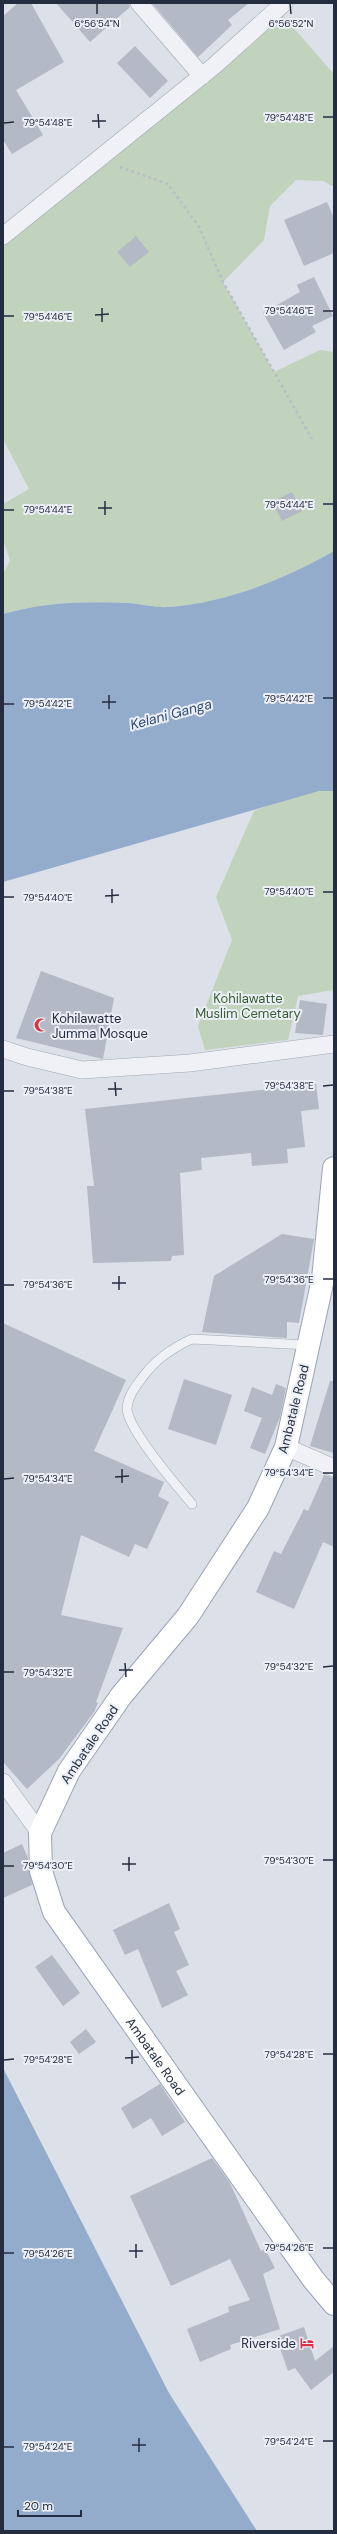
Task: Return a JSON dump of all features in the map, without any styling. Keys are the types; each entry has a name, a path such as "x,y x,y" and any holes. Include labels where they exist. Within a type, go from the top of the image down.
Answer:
{"main road":[{"name":"Ambatale Road","path":"334,1168 323,1279 286,1447 258,1508 188,1616 121,1696 68,1771 40,1833 41,1871 54,1912 313,2279 334,2304"}],"street":[{"path":"139,3 202,76"},
{"path":"3,236 202,76 284,3"},
{"path":"3,1049 27,1057 82,1070 190,1063 334,1044"},
{"path":"286,1447 334,1468"},
{"path":"3,1782 40,1833"}],"lane":[{"path":"192,1504 137,1434 127,1409 131,1394 150,1367 178,1345 192,1339 308,1345"}],"path":[{"path":"99,160 168,184 199,227 223,282 312,439"}],"green space":[{"path":"277,9 334,74 334,187 323,181 296,180 270,206 264,240 223,282 274,372 320,350 334,352 334,551 295,571 254,588 234,595 191,605 164,607 129,603 66,603 34,607 3,614 3,574 10,561 3,539 3,504 29,489 3,439 3,236"},
{"name":"Kohilawatte Muslim Cemetary","path":"334,785 334,990 298,996 288,1040 205,1050 198,1026 232,940 216,897 254,811 315,786"}],"water":[{"name":"Kelani Ganga","path":"334,551 334,791 319,791 3,882 3,614 34,607 81,602 129,603 164,607 190,605 233,595 254,588 296,571"},
{"path":"3,2068 169,2393 257,2531 3,2531"}],"building":[{"path":"18,3 31,3 64,62 16,90 43,135 12,154 3,140 3,16"},
{"path":"56,3 129,3 130,7 90,42"},
{"path":"152,3 249,3 228,20 232,25 198,57"},
{"path":"135,46 168,81 150,98 117,63"},
{"path":"327,202 334,218 334,253 304,266 284,220"},
{"path":"136,236 149,252 130,267 117,252"},
{"path":"314,277 333,316 312,326 316,332 284,350 263,313 300,292 297,285"},
{"path":"292,492 302,511 282,521 272,502"},
{"path":"41,971 114,998 103,1059 16,1038"},
{"path":"300,1000 327,1004 323,1035 295,1033"},
{"path":"316,1084 319,1109 301,1111 305,1147 287,1149 288,1163 252,1166 251,1153 201,1158 202,1170 180,1173 184,1255 172,1256 171,1261 93,1263 87,1186 94,1186 85,1109"},
{"path":"282,1234 314,1239 299,1323 287,1322 287,1338 202,1332 214,1276"},
{"path":"3,1323 126,1380 94,1451 164,1482 158,1496 169,1502 147,1549 135,1544 129,1557 81,1535 61,1615 123,1628 96,1702 98,1703 94,1712 59,1759 27,1789 3,1762"},
{"path":"184,1379 232,1395 216,1445 168,1429"},
{"path":"330,1381 334,1381 334,1453 310,1446"},
{"path":"276,1384 286,1388 280,1417 265,1454 250,1448 262,1418 244,1411 252,1387 272,1395"},
{"path":"324,1475 334,1478 334,1547 323,1542 294,1609 256,1592 274,1551 281,1554 304,1509 308,1511"},
{"path":"22,1844 28,1858 32,1885 3,1898 3,1853"},
{"path":"169,1903 180,1929 174,1932 189,1965 176,1971 188,1995 162,2008 138,1949 125,1955 113,1930"},
{"path":"52,1955 80,1993 63,2006 35,1967"},
{"path":"86,2029 96,2042 79,2054 70,2042"},
{"path":"160,2084 185,2122 162,2136 151,2118 133,2129 121,2108"},
{"path":"212,2158 230,2183 261,2251 265,2249 275,2268 263,2274 280,2329 230,2345 231,2349 200,2362 187,2329 229,2312 228,2307 250,2300 230,2259 171,2286 130,2196"},
{"path":"304,2327 315,2361 334,2346 334,2372 311,2390 295,2368 288,2371 276,2337"}],"place":[{"name":"Kohilawatte Jumma Mosque","path":"41,1025"},
{"name":"Riverside","path":"307,2343"}]}
